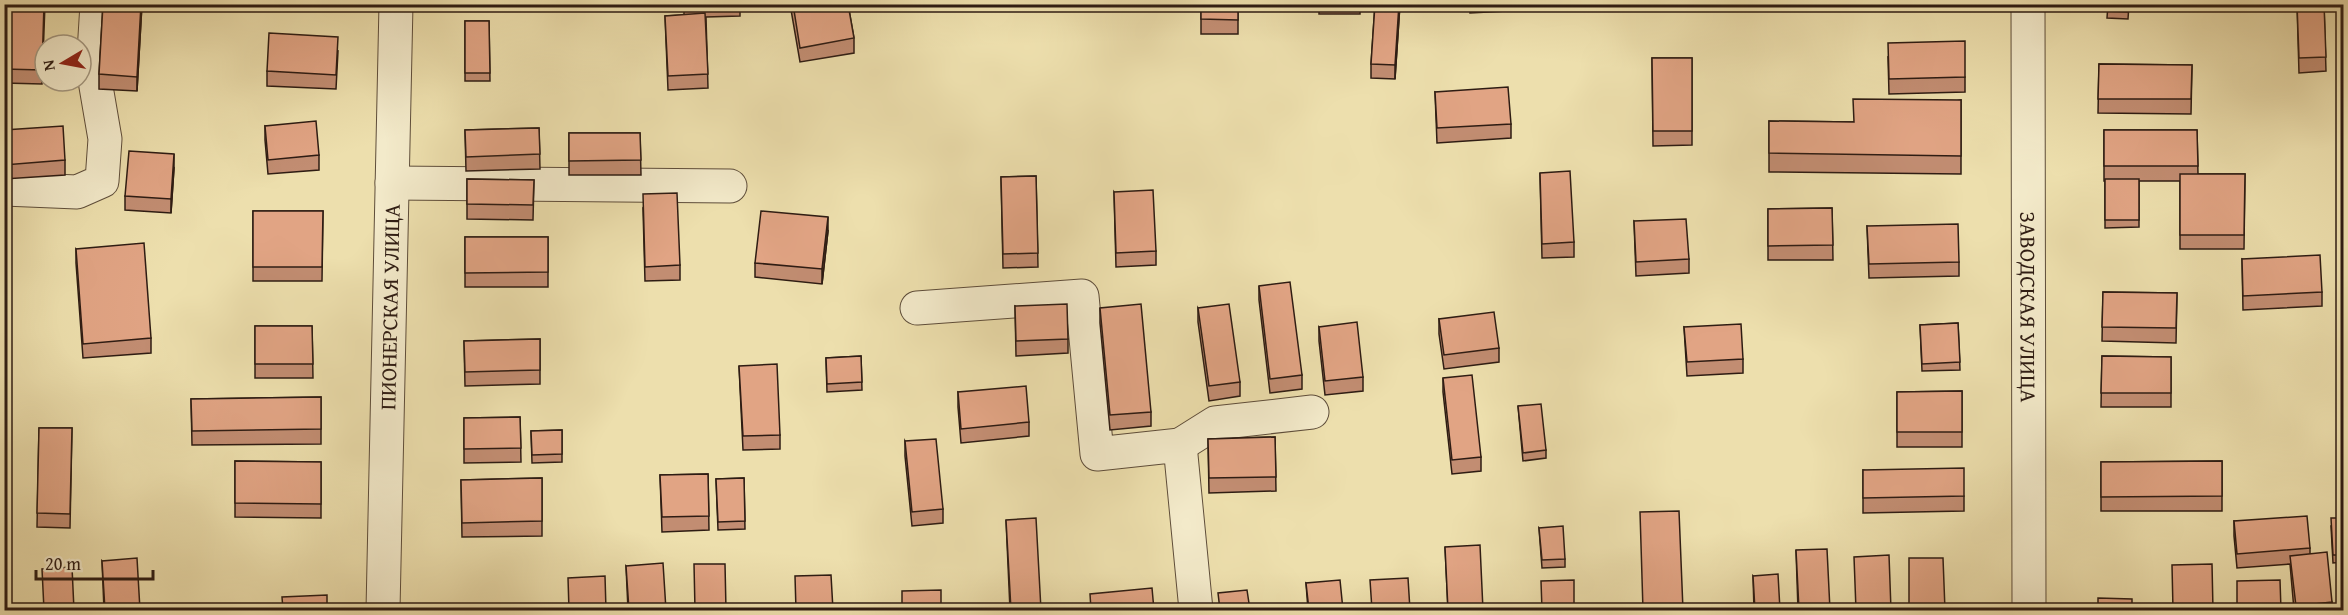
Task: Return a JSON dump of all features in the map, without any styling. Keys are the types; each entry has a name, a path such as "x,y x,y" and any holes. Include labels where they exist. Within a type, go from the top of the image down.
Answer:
{"street":[{"path":"4,189 77,192 102,181 105,139 93,69 97,4"},
{"name":"ПИОНЕРСКАЯ УЛИЦА","path":"383,610 396,4"},
{"name":"ЗАВОДСКАЯ УЛИЦА","path":"2028,4 2029,610"},
{"path":"392,183 730,186"},
{"path":"916,308 1082,296 1097,454 1180,445 1215,423 1312,411"},
{"path":"1180,445 1196,610"}],"building":[{"path":"5,4 44,4 43,33 33,33 33,70 4,69"},
{"path":"103,4 141,4 137,77 99,74"},
{"path":"793,4 848,4 854,38 800,48"},
{"path":"1201,4 1238,4 1238,20 1201,19"},
{"path":"1375,4 1399,4 1395,65 1371,64"},
{"path":"2108,4 2129,4 2128,12 2107,11"},
{"path":"2297,4 2324,4 2326,57 2299,58"},
{"path":"705,13 708,74 668,76 665,16"},
{"path":"465,21 489,21 490,73 465,73"},
{"path":"269,33 338,37 336,75 267,71"},
{"path":"1965,41 1965,77 1889,79 1888,43"},
{"path":"1652,58 1692,58 1692,131 1653,131"},
{"path":"2099,64 2192,65 2191,99 2098,99"},
{"path":"1508,87 1511,124 1437,128 1435,92"},
{"path":"1853,99 1961,100 1961,156 1769,153 1769,121 1854,122"},
{"path":"316,121 319,155 268,160 265,126"},
{"path":"63,126 65,160 4,165 4,130"},
{"path":"539,128 540,154 466,157 465,130"},
{"path":"2104,130 2197,130 2198,166 2104,166"},
{"path":"569,133 640,133 641,160 569,161"},
{"path":"129,151 174,154 171,199 125,196"},
{"path":"1570,171 1574,242 1542,244 1540,173"},
{"path":"2180,174 2245,174 2244,235 2180,235"},
{"path":"1036,176 1038,253 1003,254 1001,177"},
{"path":"467,179 534,180 533,205 467,204"},
{"path":"2105,179 2139,179 2139,220 2105,220"},
{"path":"1153,190 1156,251 1116,253 1114,192"},
{"path":"677,193 680,265 645,267 643,194"},
{"path":"1832,208 1833,245 1768,246 1768,209"},
{"path":"253,211 323,211 322,267 253,267"},
{"path":"761,211 828,217 822,269 755,263"},
{"path":"1686,219 1689,259 1636,262 1634,221"},
{"path":"1958,224 1959,262 1869,264 1867,226"},
{"path":"465,237 548,237 548,272 465,273"},
{"path":"144,243 151,338 83,344 76,249"},
{"path":"2320,255 2322,292 2243,296 2242,259"},
{"path":"1290,282 1302,375 1270,379 1259,286"},
{"path":"2103,292 2177,293 2176,328 2102,327"},
{"path":"1067,304 1068,339 1016,341 1015,306"},
{"path":"1141,304 1151,412 1110,415 1100,308"},
{"path":"1229,304 1240,382 1209,386 1198,308"},
{"path":"1494,312 1499,348 1444,355 1439,319"},
{"path":"1357,322 1363,377 1325,381 1319,327"},
{"path":"1958,323 1960,362 1922,364 1920,325"},
{"path":"1741,324 1743,359 1687,362 1684,327"},
{"path":"255,326 312,326 313,364 255,364"},
{"path":"540,339 540,370 465,372 464,341"},
{"path":"861,356 862,382 827,384 826,358"},
{"path":"2102,356 2171,357 2171,393 2101,393"},
{"path":"777,364 780,435 743,436 739,366"},
{"path":"1472,375 1481,457 1452,460 1443,378"},
{"path":"1026,386 1029,422 961,429 958,392"},
{"path":"1962,391 1962,432 1897,432 1897,392"},
{"path":"321,397 321,429 192,431 191,399"},
{"path":"1541,404 1546,450 1523,453 1518,406"},
{"path":"520,417 521,448 464,449 464,418"},
{"path":"39,428 72,428 70,514 37,513"},
{"path":"562,430 562,454 532,455 531,431"},
{"path":"1275,437 1276,477 1209,478 1208,439"},
{"path":"936,439 943,509 912,512 905,441"},
{"path":"235,461 321,462 321,504 235,503"},
{"path":"2222,461 2222,496 2101,497 2101,462"},
{"path":"1964,468 1964,496 1863,498 1863,470"},
{"path":"708,474 709,516 662,517 660,475"},
{"path":"542,478 542,521 462,523 461,480"},
{"path":"744,478 745,521 718,522 716,479"},
{"path":"1679,511 1683,610 1643,610 1640,512"},
{"path":"2307,516 2310,548 2237,554 2234,521"},
{"path":"1036,518 1041,610 1011,610 1006,520"},
{"path":"2331,518 2343,518 2343,555 2333,555"},
{"path":"1563,526 1565,559 1542,560 1539,528"},
{"path":"1480,545 1483,610 1448,610 1445,547"},
{"path":"1827,549 1830,610 1799,610 1796,550"},
{"path":"2327,552 2332,602 2296,606 2290,556"},
{"path":"1889,555 1891,610 1856,610 1854,557"},
{"path":"137,558 140,610 105,610 102,561"},
{"path":"1909,558 1943,558 1945,610 1909,610"},
{"path":"663,563 666,610 629,610 626,566"},
{"path":"694,564 725,564 726,610 695,610"},
{"path":"2212,564 2213,610 2173,610 2172,565"},
{"path":"72,567 74,610 44,610 42,569"},
{"path":"1778,574 1780,610 1755,610 1753,576"},
{"path":"831,575 833,610 796,610 795,576"},
{"path":"605,576 606,610 569,610 568,578"},
{"path":"1408,578 1410,610 1372,610 1370,580"},
{"path":"1340,580 1343,610 1309,610 1306,583"},
{"path":"1574,580 1574,610 1542,610 1541,581"},
{"path":"2280,580 2281,610 2237,610 2237,581"},
{"path":"2339,583 2343,583 2343,610 2339,610"},
{"path":"1152,588 1154,610 1091,610 1090,594"},
{"path":"941,590 941,610 902,610 902,591"},
{"path":"1247,590 1250,610 1220,610 1218,593"},
{"path":"327,595 327,610 283,610 282,597"},
{"path":"2098,598 2132,599 2132,610 2098,610"}]}
